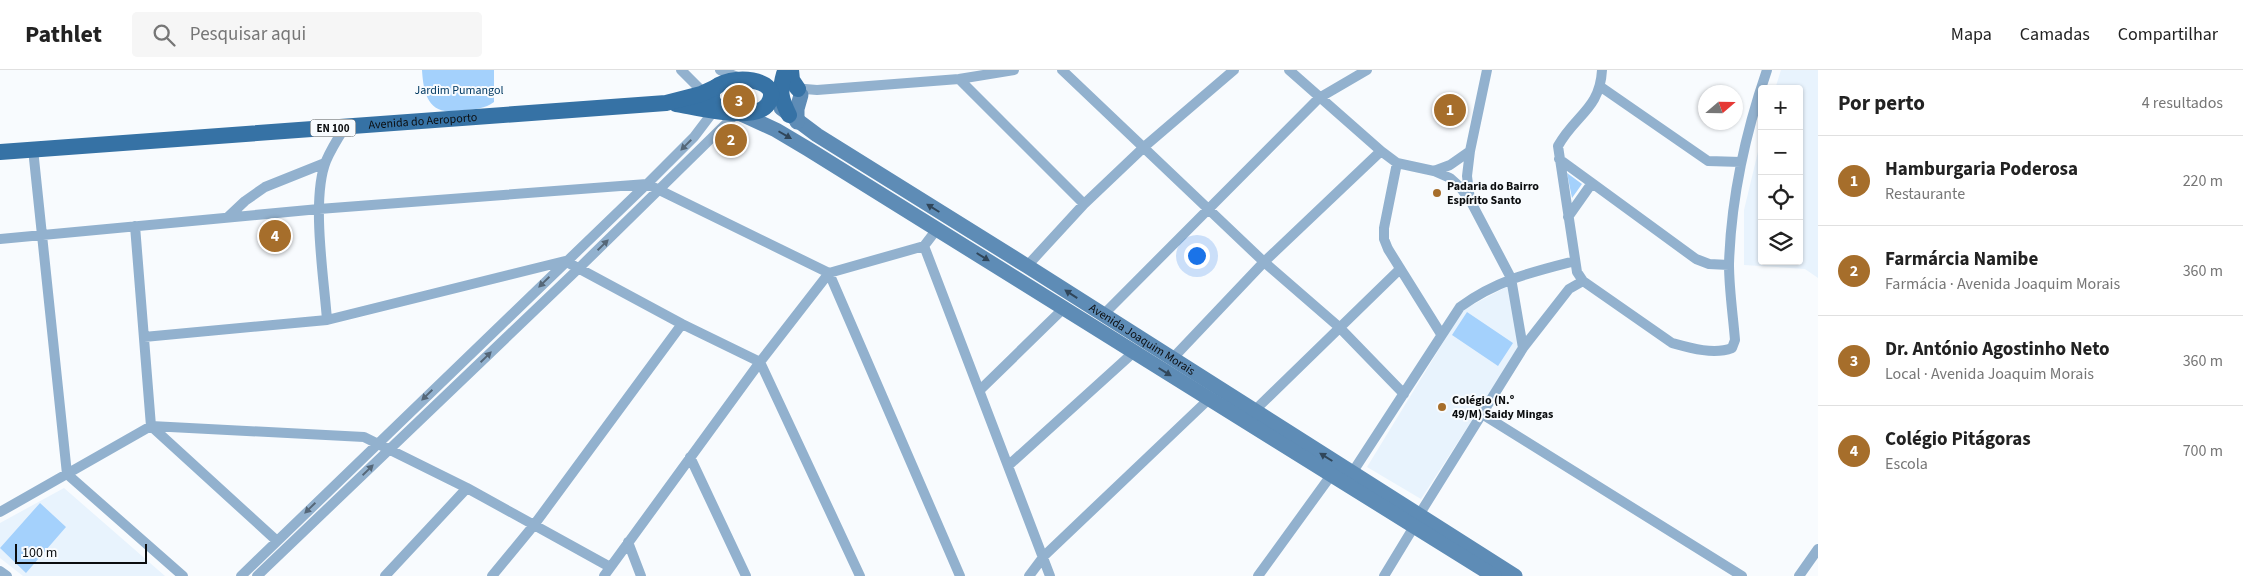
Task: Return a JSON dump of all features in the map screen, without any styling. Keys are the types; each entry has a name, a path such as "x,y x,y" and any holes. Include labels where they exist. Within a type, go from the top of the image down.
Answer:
{"main road":[{"path":"793,118 772,82 792,80 799,92"},
{"name":"EN 100","path":"724,82 772,82 769,103 761,110 721,105 724,82"},
{"name":"Avenida do Aeroporto","path":"0,152 666,103 721,105"}],"street":[{"path":"681,70 721,105"},
{"path":"720,70 772,82 799,92 959,79 1014,70"},
{"path":"1062,70 1264,262 1339,327 1404,394"},
{"path":"1027,266 1084,204 1144,147 1234,70"},
{"path":"1289,70 1319,98 1397,163 1434,171 1450,178 1460,187 1470,200 1511,278 1523,348"},
{"path":"1103,315 1210,210 1319,98 1367,70"},
{"path":"1470,200 1467,176 1470,151 1487,70"},
{"path":"1602,70 1601,87 1596,99 1563,137 1558,146 1577,272 1583,281 1672,343 1687,347 1723,351 1732,348 1735,340 1729,265 1733,217 1741,162 1767,70"},
{"path":"959,79 1084,204"},
{"path":"1601,87 1708,161 1741,162"},
{"path":"793,118 797,109 799,92"},
{"path":"241,576 565,261 647,184 694,137 721,105"},
{"path":"257,576 658,190 721,105"},
{"name":"Avenida Joaquim Morais","path":"721,105 776,130 1332,474 1515,576"},
{"name":"Avenida Joaquim Morais","path":"793,118 1352,473 1494,576"},
{"path":"327,320 319,189 325,163 345,127"},
{"path":"33,149 67,474 183,576"},
{"path":"1172,359 1264,262 1381,151"},
{"path":"1434,171 1450,165 1470,151"},
{"path":"1559,159 1696,259 1709,264 1729,265"},
{"path":"228,217 245,201 265,187 325,163"},
{"path":"1397,163 1384,228 1384,239 1400,269 1441,334"},
{"path":"1568,217 1592,183"},
{"path":"0,239 319,208 647,184 829,273 960,576"},
{"path":"134,226 151,426 277,540"},
{"path":"0,512 151,426 364,437 390,448 534,525 607,572 760,362 829,273 924,246 937,229"},
{"path":"924,246 1044,556 1050,576"},
{"path":"144,337 327,320 565,261 682,324 760,362 860,576"},
{"path":"1352,473 1460,307 1474,297 1511,278 1575,261"},
{"path":"1254,411 1400,269"},
{"path":"1384,576 1523,348 1569,289 1583,281"},
{"path":"980,390 1064,308"},
{"path":"492,576 534,525 682,324"},
{"path":"1009,465 1134,352"},
{"path":"1029,576 1044,556 1208,399"},
{"path":"1482,414 1742,576"},
{"path":"690,458 746,576"},
{"path":"1258,576 1332,474"},
{"path":"385,576 467,488"},
{"path":"628,542 641,576"},
{"path":"1799,576 1818,549"},
{"path":"0,571 7,576"}],"shaded area":[{"path":"1781,70 1818,70 1818,278 1805,269 1744,265 1744,210 1758,152 1758,265 1803,265 1803,85 1776,85"},
{"name":"Colégio (N.º 49/M) Saidy Mingas","path":"1508,286 1519,348 1421,499 1367,467 1463,310"},
{"path":"64,488 165,576 23,576 0,558 0,523"}],"green space":[{"name":"Jardim Pumangol","path":"422,70 494,70 494,102 476,109 445,111 438,109 429,101 426,95"},
{"path":"1567,173 1582,184 1572,198"},
{"path":"1467,312 1513,343 1498,366 1452,335"},
{"path":"40,503 66,527 26,573 0,548"}],"place":[{"name":"Dr. António Agostinho Neto","path":"739,101"},
{"name":"Hamburgaria Poderosa","path":"1450,110"},
{"name":"Farmárcia Namibe","path":"731,140"},
{"name":"Padaria do Bairro Espírito Santo","path":"1437,193"},
{"name":"Colégio Pitágoras","path":"275,236"},
{"name":"Colégio (N.º 49/M) Saidy Mingas","path":"1442,407"}]}
